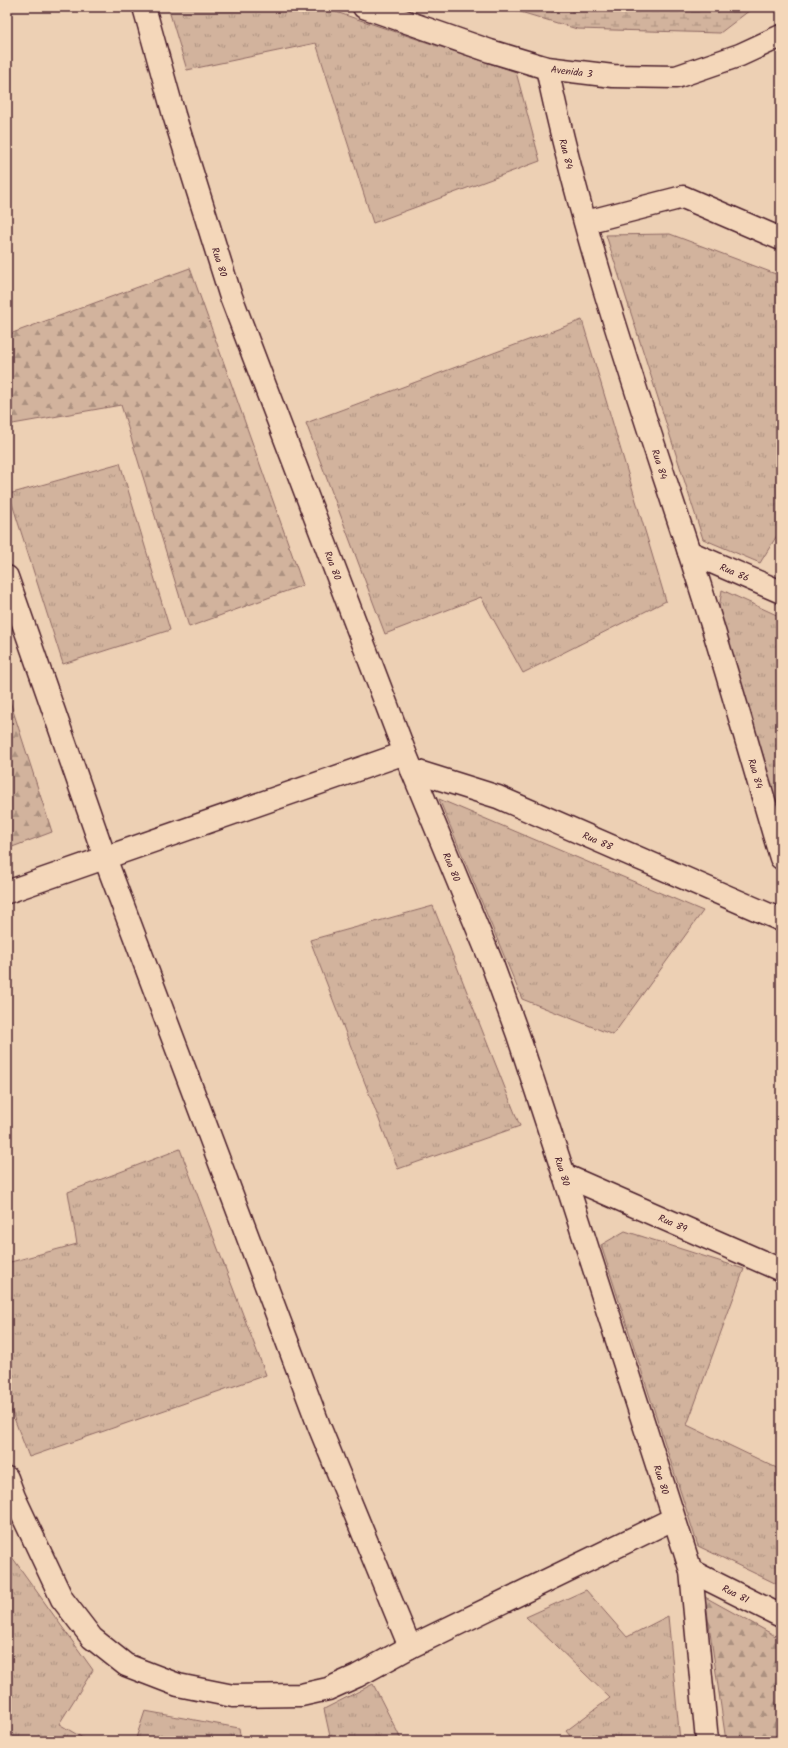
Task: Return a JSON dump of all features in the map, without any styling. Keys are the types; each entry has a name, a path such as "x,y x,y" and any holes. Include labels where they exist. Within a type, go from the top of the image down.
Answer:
{"street":[{"name":"Rua 80","path":"144,7 174,115 230,294 409,761 491,961 518,1035 564,1175 673,1519 691,1571 708,1741"},
{"name":"Avenida 3","path":"364,7 490,51 548,68 613,76 676,76 740,55 781,36"},
{"name":"Rua 84","path":"548,68 560,127 620,343 689,552 781,858"},
{"path":"586,222 683,197 781,239"},
{"name":"Rua 86","path":"689,552 781,592"},
{"path":"7,577 105,858 319,1426 410,1647"},
{"path":"7,892 105,858 409,761"},
{"name":"Rua 88","path":"409,761 498,797 781,920"},
{"name":"Rua 89","path":"564,1175 781,1270"},
{"path":"7,1478 14,1497 62,1599 92,1638 126,1665 178,1685 233,1696 301,1695 328,1689 357,1676 410,1647 673,1519"},
{"name":"Rua 81","path":"691,1571 781,1616"}],"green space":[{"path":"168,7 321,7 516,72 540,161 373,223 316,43 187,70"},
{"path":"504,7 754,7 720,33 577,29"},
{"path":"670,234 781,276 781,529 760,563 703,539 606,235"},
{"path":"190,268 303,585 189,627 121,405 7,425 7,335"},
{"path":"582,320 666,601 523,673 481,597 385,634 306,423"},
{"path":"120,463 170,630 63,664 9,494"},
{"path":"722,590 781,617 781,819 719,608"},
{"path":"7,692 52,832 7,849"},
{"path":"439,799 703,911 613,1035 522,999"},
{"path":"433,906 520,1126 398,1169 310,940"},
{"path":"180,1149 266,1375 29,1457 7,1400 7,1263 77,1244 68,1192"},
{"path":"625,1231 744,1269 687,1425 781,1470 781,1586 698,1546 601,1245"},
{"path":"7,1550 93,1670 59,1724 88,1741 7,1741"},
{"path":"586,1590 627,1637 668,1616 680,1741 574,1741 566,1731 610,1698 526,1617"},
{"path":"705,1597 781,1639 781,1741 726,1741"},
{"path":"373,1684 402,1741 331,1741 324,1709"},
{"path":"145,1711 239,1728 241,1741 135,1741"}]}
